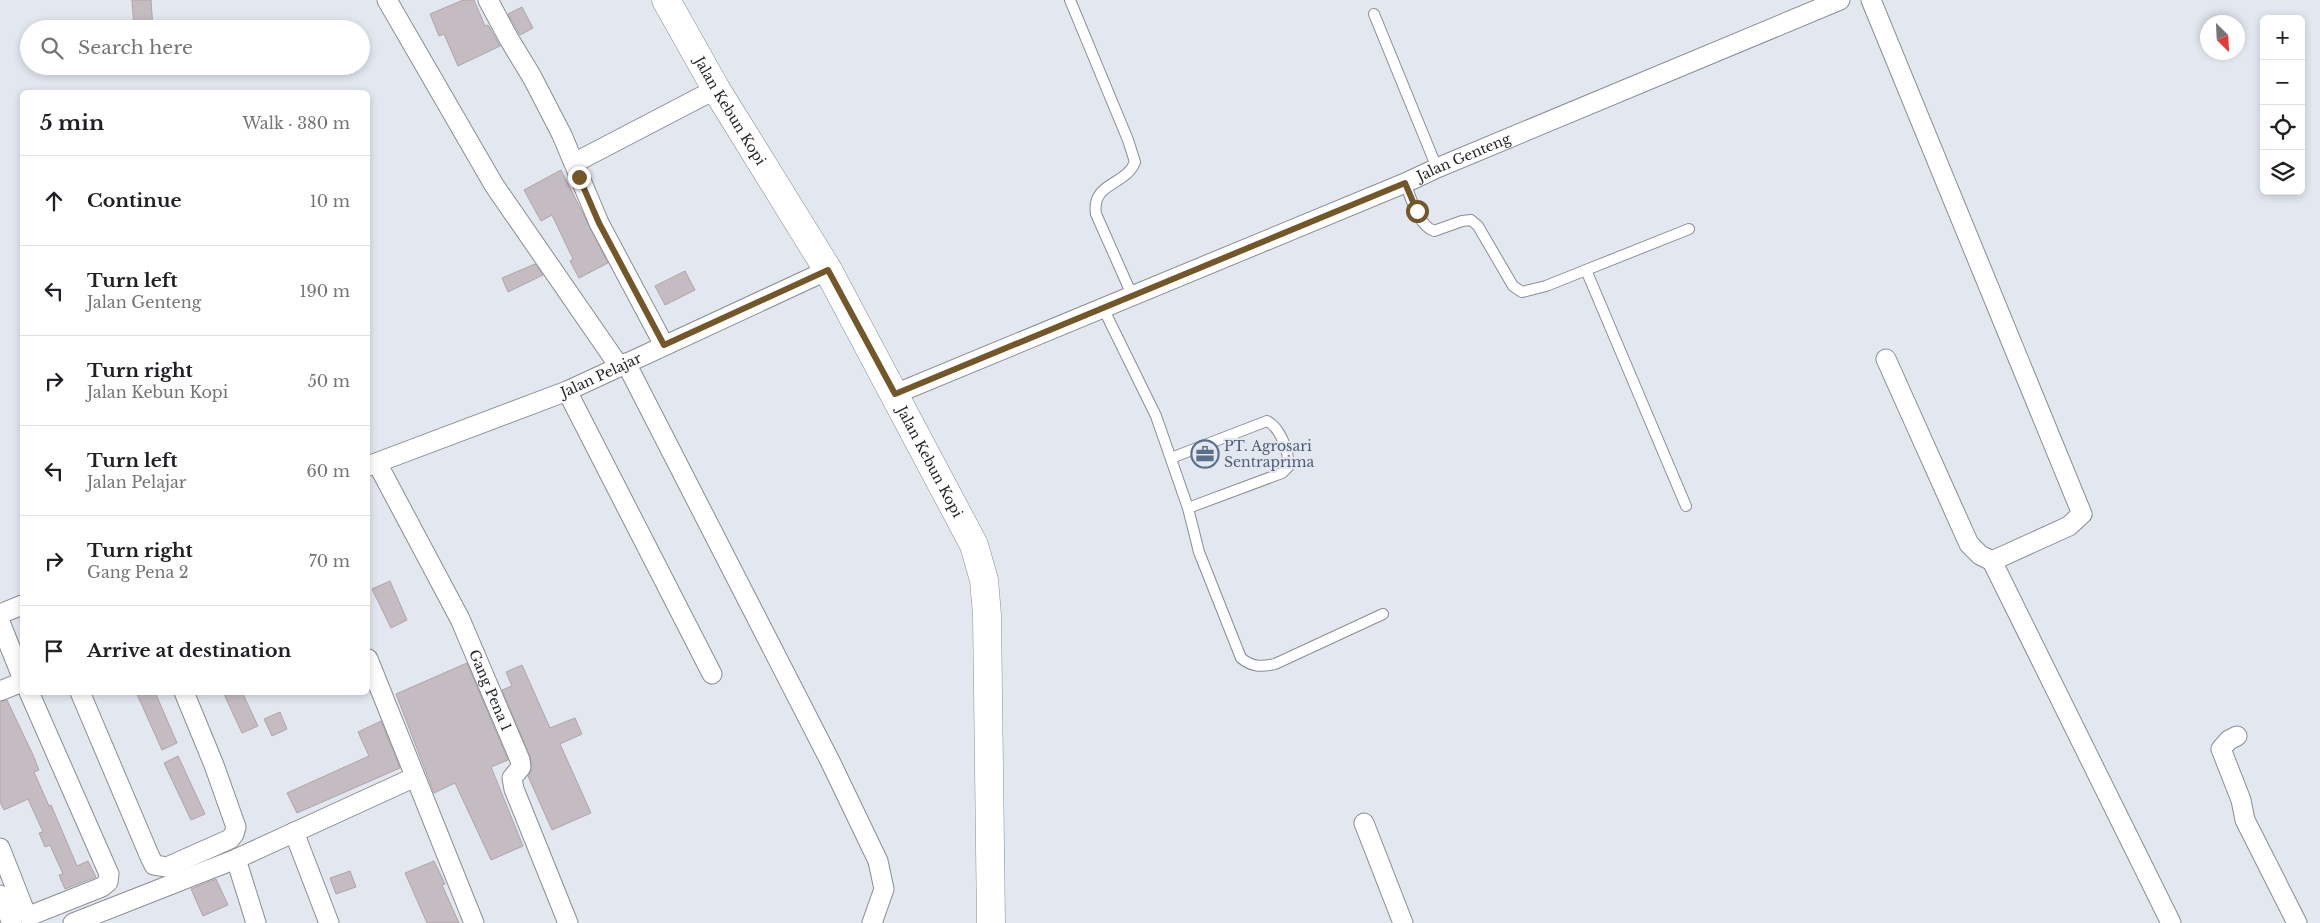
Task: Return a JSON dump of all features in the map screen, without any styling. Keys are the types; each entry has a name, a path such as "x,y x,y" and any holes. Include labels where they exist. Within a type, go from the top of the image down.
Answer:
{"main road":[{"name":"Jalan Kebun Kopi","path":"666,0 716,89 828,270 974,545 984,580 987,615 991,923"}],"street":[{"path":"387,0 494,184 623,364 830,760 878,861 884,889 872,923"},
{"path":"488,0 532,76 574,163 599,223 664,345"},
{"name":"Jalan Genteng","path":"895,394 1405,183 1840,0"},
{"path":"1870,0 2082,514 2069,526 1992,560"},
{"path":"574,163 716,89"},
{"name":"Jalan Pelajar","path":"372,464 567,391 828,270"},
{"path":"1886,359 1969,544 1980,555 1992,560 2171,923"},
{"path":"567,391 712,674"},
{"name":"Gang Pena 1","path":"372,464 460,618 520,760 521,766 512,778 514,789 568,923"},
{"path":"0,614 20,607"},
{"path":"0,622 20,672"},
{"path":"370,664 474,923"},
{"path":"0,691 20,683"},
{"path":"0,848 26,914 29,916 102,887 108,882 109,874 30,695"},
{"path":"81,695 150,858 154,864 167,867 230,839 236,828 214,765 185,695"},
{"path":"2237,736 2229,740 2222,749 2224,756 2241,800 2245,820 2297,923"},
{"path":"73,923 236,859 415,777"},
{"path":"1364,823 1403,923"},
{"path":"294,832 329,923"},
{"path":"236,859 256,923"},
{"path":"0,894 12,923"}],"lane":[{"path":"1070,0 1128,140 1135,162 1129,173 1102,191 1096,200 1095,207 1096,214 1132,295"},
{"path":"1374,14 1437,168"},
{"path":"1405,183 1417,211 1429,229 1434,231 1462,220 1471,220 1478,226 1513,286 1522,292 1546,286 1690,229"},
{"path":"1586,270 1686,506"},
{"path":"1104,308 1156,416 1188,508 1199,552 1241,658 1249,664 1261,666 1275,664 1382,614"},
{"path":"1171,458 1267,421 1274,424 1288,454 1289,466 1282,473 1188,508"}],"building":[{"path":"132,0 151,0 152,20 133,20"},
{"path":"463,0 474,0 485,26 488,25 500,46 458,66 444,34 439,36 430,14"},
{"path":"522,7 533,28 520,35 508,14"},
{"path":"561,170 608,263 579,278 570,261 573,259 552,215 541,221 524,190"},
{"path":"535,264 543,275 508,292 502,278"},
{"path":"685,271 695,290 665,305 655,286"},
{"path":"390,581 407,620 391,628 372,589"},
{"path":"467,663 508,760 491,767 523,846 491,860 455,783 434,793 396,694"},
{"path":"522,665 550,728 575,718 582,734 560,744 591,813 552,830 528,776 532,770 530,756 502,690 512,686 506,672"},
{"path":"137,695 156,695 177,743 162,750"},
{"path":"224,695 243,695 258,726 242,733"},
{"path":"7,700 39,770 34,772 49,806 51,805 77,866 88,861 96,877 65,889 59,875 63,874 50,845 45,847 39,833 43,832 28,799 4,810 0,802 0,702"},
{"path":"280,712 287,729 272,736 264,719"},
{"path":"381,721 400,768 297,813 287,793 369,756 358,732"},
{"path":"178,756 205,814 191,820 164,763"},
{"path":"434,861 445,884 442,885 459,923 427,923 405,873"},
{"path":"350,871 356,887 336,894 330,878"},
{"path":"216,879 228,905 203,916 191,889"}],"place":[{"name":"PT. Agrosari Sentraprima","path":"1205,454"}],"route":[{"path":"579,177 599,223 664,345 828,270 895,394 1405,183 1417,211"}]}
